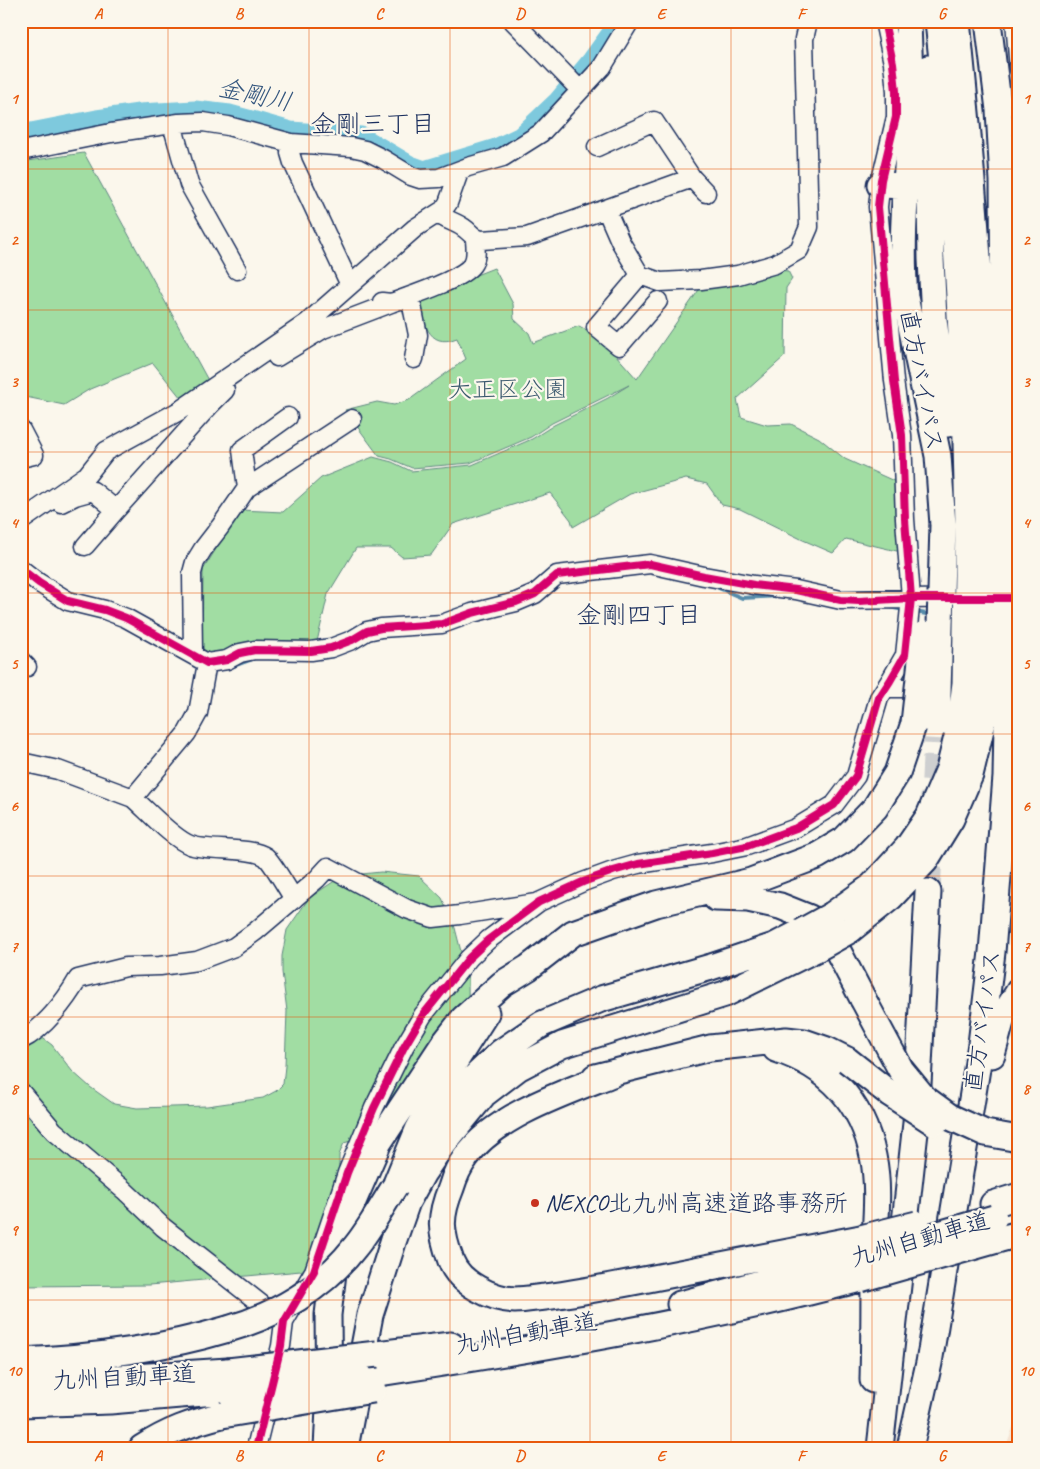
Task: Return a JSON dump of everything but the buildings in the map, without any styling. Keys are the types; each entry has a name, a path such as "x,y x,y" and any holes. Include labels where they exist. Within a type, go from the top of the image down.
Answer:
{"highway":[{"name":"直方バイパス","path":"908,21 910,119 902,247 906,344 912,384 922,424 932,494 939,518"},
{"path":"346,1448 370,1315 407,1202 423,1173 442,1145 484,1094 518,1068 562,1045 725,994 809,940 891,897 925,861 951,819 970,775 946,727 939,518 948,460 948,430 934,320 926,21"},
{"path":"938,21 950,139 965,402 1019,674"},
{"path":"327,1448 330,1286 334,1256 344,1222 380,1142 443,1045 464,1018 502,984 528,968 573,934 656,904 750,881 817,856 844,840 875,808 897,772 946,727 986,684 989,524 986,400 979,268 957,21"},
{"path":"975,21 982,60 996,259 1004,336"},
{"name":"直方バイパス","path":"910,1448 929,1362 981,1044 992,952 1006,777 1007,724 989,524 1004,336 1003,181 1009,118 988,21"},
{"path":"880,186 906,186"},
{"path":"880,1448 916,1123 928,892"},
{"path":"656,904 704,898 748,899 780,906 810,918 838,951 901,1070 924,1098 950,1117 985,1133 1019,1139"},
{"path":"21,1361 100,1355 159,1346 248,1324 278,1310 329,1275 355,1247 465,1086 501,1052 542,1024 601,999 711,967 774,946 809,940"},
{"path":"395,1186 418,1130 454,1063 487,1012 528,968"},
{"path":"916,1448 929,1362 958,1269 994,1045 1002,1018 1019,991"},
{"path":"392,1243 442,1160 460,1137 483,1117 521,1097 553,1087 612,1074 692,1052 733,1044 786,1040 804,1042 827,1050 847,1060 889,1093 959,1138 984,1146 1019,1151"},
{"path":"733,1044 763,1046 804,1059 825,1074 849,1097 865,1128 873,1156 876,1190 873,1386 870,1448"},
{"path":"612,1074 543,1102 507,1122 483,1138 466,1157 446,1199 441,1220 444,1241 452,1264 466,1281 482,1292 497,1298 516,1300 860,1258 1001,1224 1019,1196"},
{"name":"九州自動車道","path":"374,1373 453,1345 658,1310 1001,1224 1019,1210"},
{"name":"九州自動車道","path":"21,1381 102,1379 227,1381 495,1368 616,1340 676,1322 816,1291 860,1258"},
{"path":"142,1448 164,1434 201,1420 374,1373"},
{"name":"九州自動車道","path":"21,1404 110,1400 227,1381"}],"street":[{"path":"513,21 580,90"},
{"path":"420,179 440,178 468,167 504,157 541,133 602,66 630,21"},
{"path":"606,209 620,241 640,275 660,282 701,280 738,275 775,264 799,250 810,228 804,39 808,21"},
{"path":"256,1448 281,1346 284,1322 314,1271 347,1173 374,1108 404,1047 423,1015 469,958 488,940 539,902 583,882 638,864 747,846 796,828 834,805 856,776 878,698 886,688 904,654 911,598 905,519 902,435 894,380 878,207 880,186 896,116 894,73 884,21"},
{"path":"1015,21 1019,69"},
{"path":"597,147 654,121 692,178 706,193"},
{"path":"21,152 111,133 172,124 203,122 228,126 291,142 350,147 386,153 411,176 440,189 444,194 441,210"},
{"path":"172,124 190,184 236,270"},
{"path":"291,142 290,153 293,163 350,285"},
{"path":"28,516 87,475 106,451 179,411 307,323 415,228 441,210 448,203 459,172"},
{"path":"441,210 475,238 481,240 527,237 692,178"},
{"path":"85,546 210,404 224,391 323,329 455,277 472,265 476,256 475,238"},
{"path":"640,275 596,327 619,346 658,300"},
{"path":"410,296 418,335 414,359"},
{"path":"307,323 370,303 384,301 391,303"},
{"path":"247,488 242,450 288,417"},
{"path":"133,798 187,732 198,713 200,659 192,573 195,562 247,488 352,419"},
{"path":"21,430 34,455 21,458"},
{"path":"28,516 50,509 75,496 93,491 116,510"},
{"path":"21,569 68,601 105,610 126,618 200,659 227,660 240,653 255,650 311,651 331,648 381,628 442,624 472,613 526,598 535,594 557,575 650,564 704,576 796,590 841,600 1019,598"},
{"path":"886,688 1019,688"},
{"path":"21,762 58,770 133,798 170,831 188,844 203,848 253,852 266,857 294,899"},
{"path":"21,1040 26,1038 51,1016 78,979 126,967 160,966 197,961 234,947 294,899 328,867 407,909 433,918 539,902"},
{"path":"21,1092 54,1132 124,1190 163,1227 284,1322"}],"shaded area":[{"path":"1019,1396 1019,1448 1005,1448 1018,1415"}],"green space":[{"path":"84,153 210,384 185,403 153,363 90,389 64,405 21,396 21,162"},
{"name":"大正区公園","path":"494,268 513,304 514,319 529,333 533,343 579,326 600,337 637,379 703,284 778,270 788,271 792,279 786,288 785,356 737,399 741,417 767,425 791,424 819,438 845,459 894,481 901,552 846,539 833,553 740,509 722,505 707,484 686,479 630,494 573,527 571,520 550,493 453,524 431,555 402,557 391,548 356,548 328,594 316,646 210,658 202,653 203,570 240,510 283,512 321,478 373,457 392,462 411,471 472,465 532,439 554,425 608,398 629,385 552,423 531,437 470,463 412,468 379,456 345,410 377,402 394,405 409,400 466,359 457,338 447,341 439,340 428,331 417,298"},
{"path":"381,872 419,876 442,898 455,928 468,979 469,1071 416,1121 344,1143 339,1155 339,1217 334,1248 301,1271 149,1285 21,1286 21,1022 52,1045 72,1071 114,1104 137,1108 207,1106 263,1098 276,1091 283,1084 287,1011 282,956 287,930 309,898 342,876"}],"waterway":[{"name":"金剛川","path":"21,135 139,114 195,111 230,115 291,132 361,137 410,166 424,171 496,149 521,137 558,102 592,61 621,21"},
{"path":"714,586 742,598 779,596"},
{"path":"889,607 904,610"},
{"path":"915,612 932,615"},
{"path":"233,666 255,658"}],"tunnel":[{"path":"928,892 936,739"}],"cycle path":[{"path":"256,1448 281,1346 284,1322 314,1271 347,1173 374,1108 404,1047 423,1015 469,958 488,940 539,902 583,882 638,864 747,846 796,828 834,805 856,776 879,698 905,655 911,598 905,519 902,435 894,381 878,207 881,180 896,117 893,63 884,21"},
{"path":"21,569 68,601 105,610 126,618 207,663 227,660 240,653 255,650 311,651 331,648 352,640 367,631 381,628 442,624 472,613 516,602 535,594 557,575 650,564 704,576 796,590 841,600 1019,598"}],"place":[{"name":"NEXCO北九州高速道路事務所","path":"535,1203"}],"district":[{"name":"金剛三丁目","path":"373,124"},
{"name":"金剛四丁目","path":"639,615"}]}
